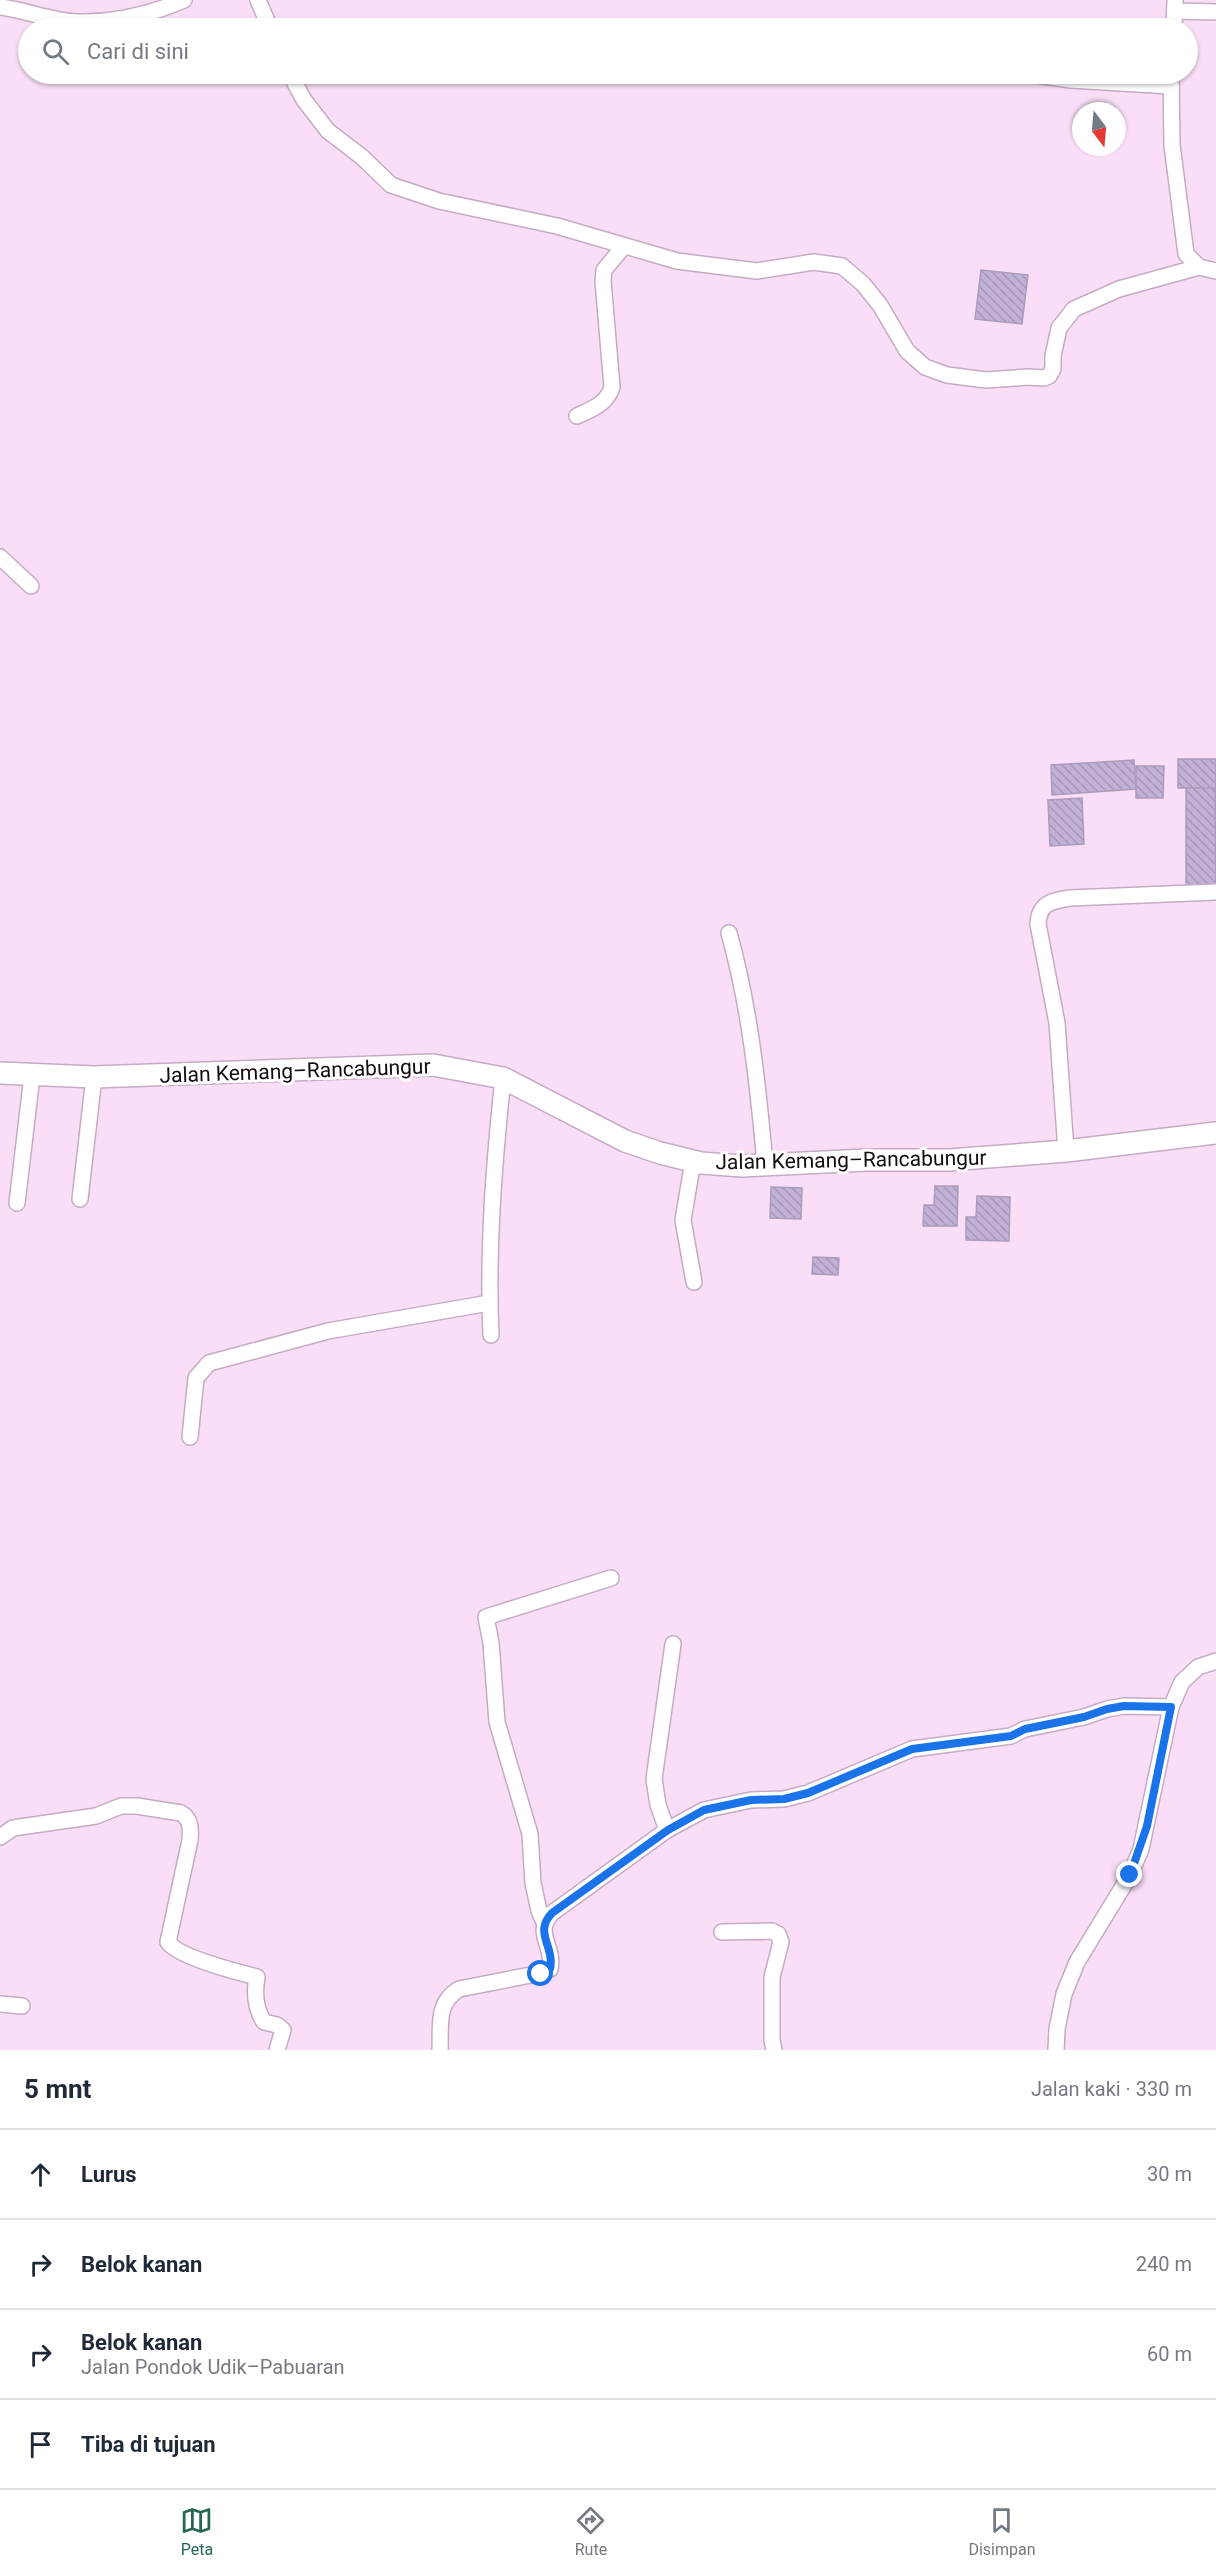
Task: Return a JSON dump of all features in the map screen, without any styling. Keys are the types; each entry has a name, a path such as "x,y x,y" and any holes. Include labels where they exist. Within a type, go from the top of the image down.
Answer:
{"street":[{"path":"123,18 161,10 184,0"},
{"path":"258,0 266,18"},
{"path":"1175,6 1216,12"},
{"path":"0,7 56,18"},
{"path":"295,84 304,100 328,131 362,157 392,185 439,201 557,226 677,261 757,271 814,262 842,266 864,284 880,305 907,351 925,367 947,375 986,380 1044,378 1049,376 1053,369 1053,356 1059,328 1074,309 1119,289 1199,267 1216,271"},
{"path":"1171,84 1172,145 1181,229 1186,254 1199,267"},
{"path":"577,416 610,396 612,387 604,270 624,246"},
{"path":"0,557 31,586"},
{"path":"1066,1151 1057,1023 1038,924 1039,914 1044,905 1052,900 1070,898 1216,892"},
{"path":"729,933 748,1012 765,1164"},
{"name":"Jalan Kemang–Rancabungur","path":"0,1073 94,1077 433,1065 503,1078 625,1141 693,1161 742,1166 866,1160 949,1160 1066,1151 1216,1133"},
{"path":"17,1203 32,1076"},
{"path":"80,1199 94,1077"},
{"path":"491,1335 489,1304 493,1169 503,1078"},
{"path":"693,1161 683,1220 694,1282"},
{"path":"190,1437 196,1378 209,1363 328,1330 489,1304"},
{"path":"440,2050 442,2008 447,1996 459,1989 541,1974 550,1969 552,1959 543,1932 544,1922 539,1911 533,1883 530,1834 496,1722 491,1643 486,1617 611,1578"},
{"path":"668,1830 658,1805 654,1779 673,1644"},
{"path":"1056,2050 1057,2029 1064,1994 1077,1962 1130,1875 1141,1849 1171,1707 1182,1682 1198,1667 1216,1661"},
{"path":"544,1922 552,1913 668,1830 704,1810 751,1800 784,1799 808,1793 912,1749 1011,1736 1025,1729 1124,1706 1171,1707"},
{"path":"0,1835 13,1828 96,1816 121,1806 181,1813 186,1816 191,1825 190,1840 168,1942 172,1949 216,1966 256,1977 255,1997 260,2015 264,2022 277,2025 283,2030 278,2050"},
{"path":"722,1932 772,1931 778,1934 781,1942 772,1977 774,2050"},
{"path":"0,2004 22,2006"}],"building":[{"path":"981,270 1028,275 1022,324 975,319"},
{"path":"1178,759 1216,759 1216,875 1215,788 1178,788"},
{"path":"1134,760 1136,789 1052,795 1051,765"},
{"path":"1136,766 1164,766 1163,798 1136,798"},
{"path":"1186,788 1215,788 1216,894 1186,894"},
{"path":"1082,798 1084,844 1050,846 1048,800"},
{"path":"935,1186 958,1186 957,1226 923,1226 924,1205 934,1205"},
{"path":"771,1187 802,1188 801,1219 770,1218"},
{"path":"977,1196 1010,1197 1009,1241 966,1240 966,1217 976,1217"},
{"path":"813,1257 839,1258 838,1275 812,1274"}],"route":[{"path":"541,1974 550,1969 552,1959 543,1932 544,1922 552,1913 668,1830 704,1810 751,1800 784,1799 808,1793 912,1749 995,1740 1025,1729 1124,1706 1171,1707 1147,1826 1141,1849 1130,1875"}]}
